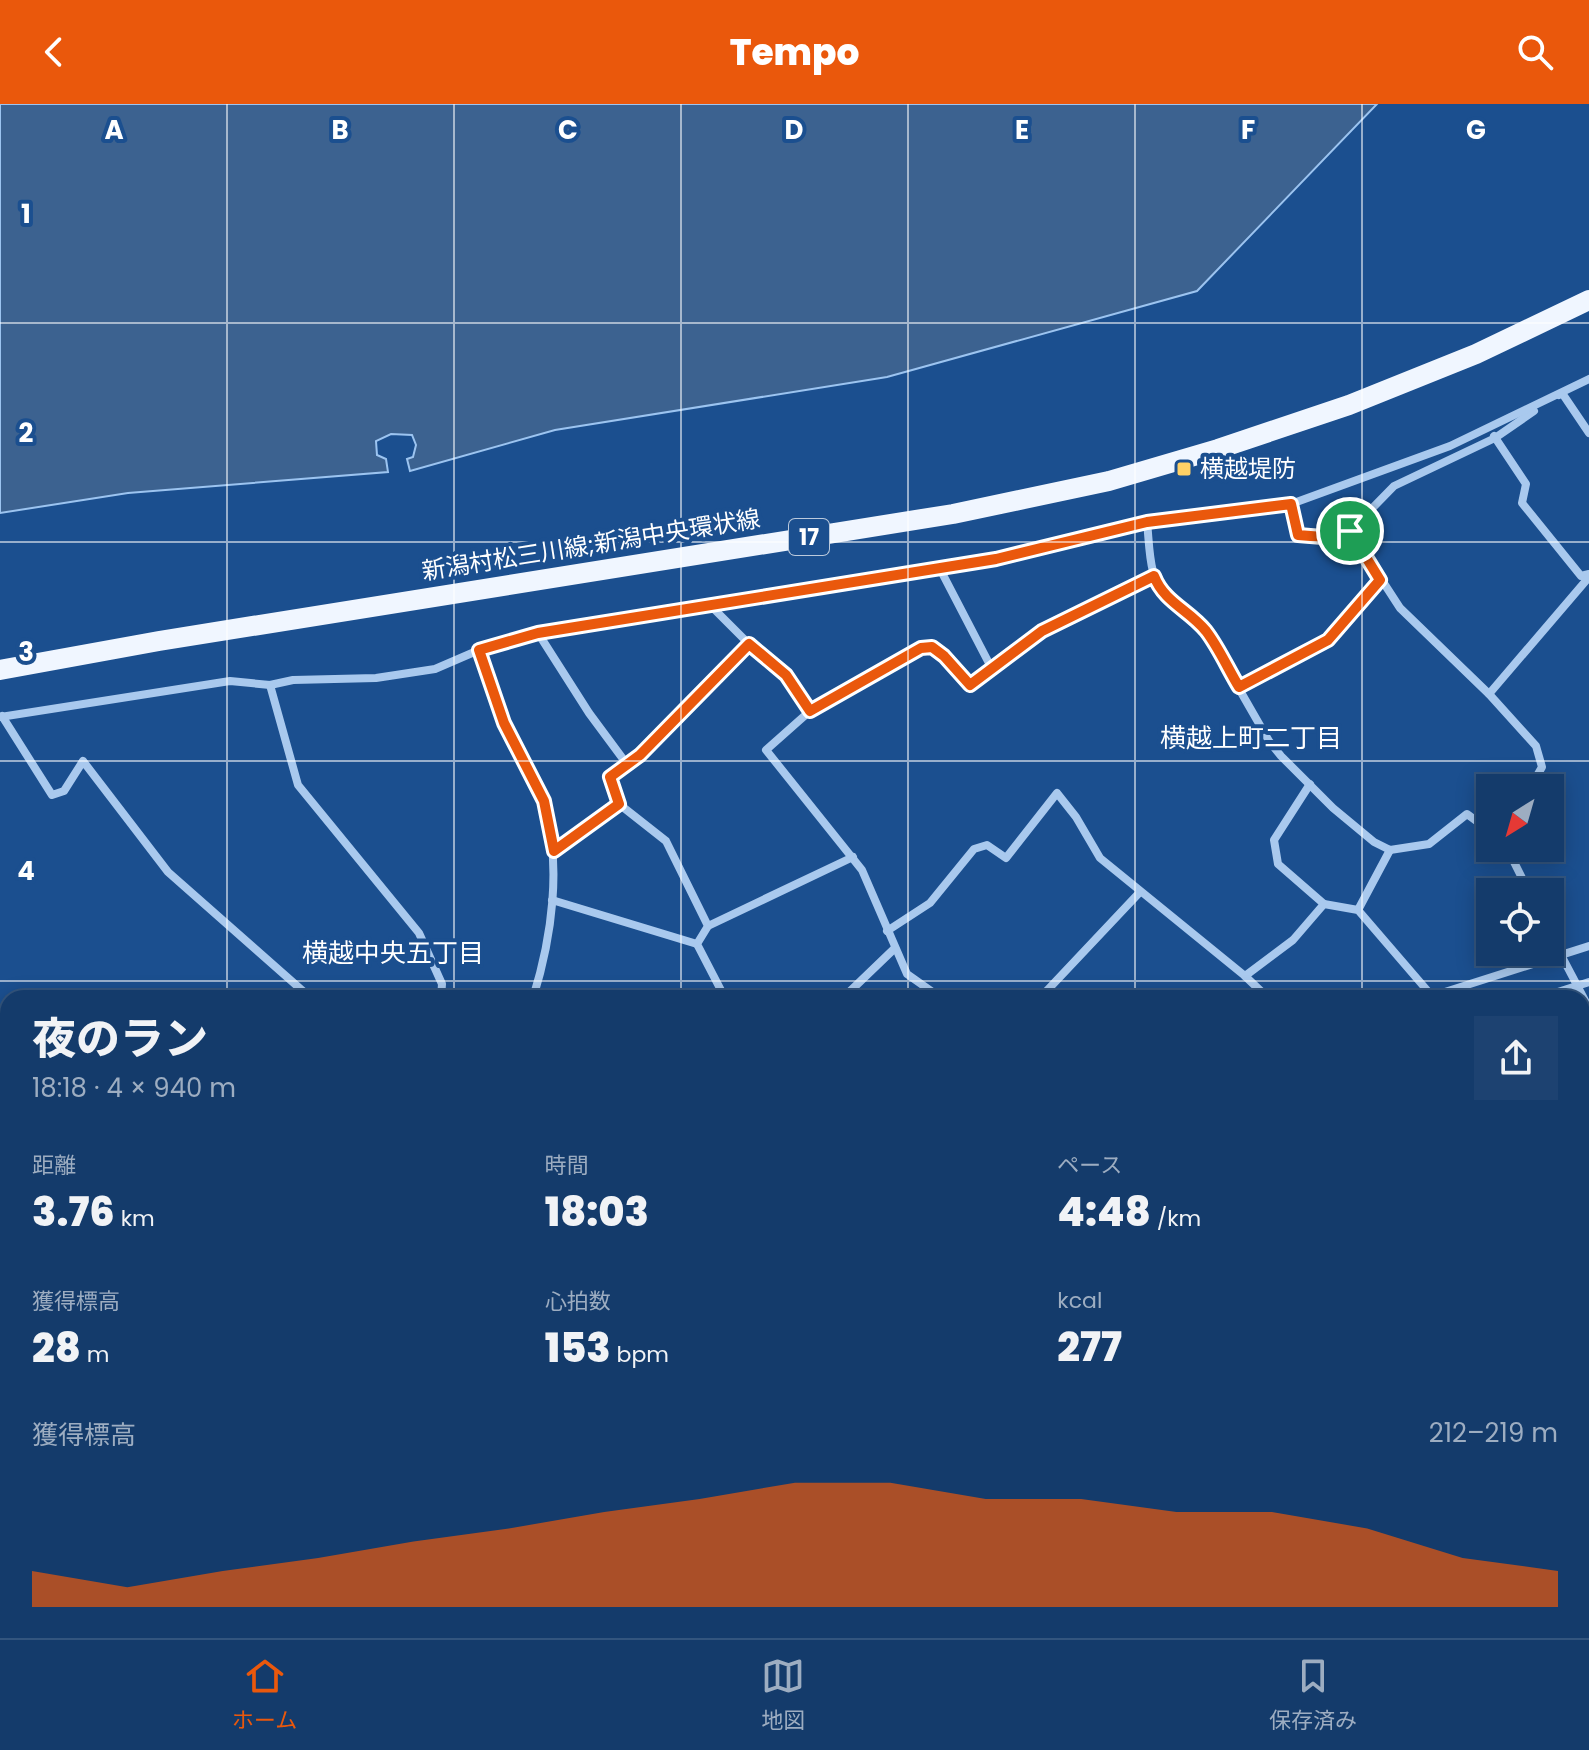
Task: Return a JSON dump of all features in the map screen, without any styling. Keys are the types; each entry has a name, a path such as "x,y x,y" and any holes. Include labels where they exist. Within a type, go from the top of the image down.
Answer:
{"main road":[{"name":"新潟村松三川線;新潟中央環状線","path":"0,670 159,641 953,514 1109,481 1349,405 1476,354 1589,300"}],"street":[{"path":"302,990 168,872 83,761 64,791 52,795 1,716 230,681 270,685 293,680 376,678 435,669 479,650 538,633 996,559 1147,522 1291,504 1450,446 1589,379"},
{"path":"1562,393 1589,433"},
{"path":"1291,504 1298,535 1335,538 1350,531 1394,486 1495,438 1562,393"},
{"path":"1488,428 1526,484 1522,503 1581,576 1589,575"},
{"path":"1147,522 1158,587 1169,601 1193,618 1207,633 1269,741 1333,808 1374,842 1390,850 1408,850 1429,844 1467,814 1476,821"},
{"path":"1350,531 1400,608 1489,694 1536,746 1542,767 1538,774"},
{"path":"939,567 992,669"},
{"path":"1489,694 1589,575"},
{"path":"930,990 907,974 862,870 766,750 810,711 921,648 932,647 944,656 970,685 1042,631 1154,576"},
{"path":"1239,687 1328,640 1380,580"},
{"path":"711,606 786,675 810,711"},
{"path":"538,633 589,713 626,763"},
{"path":"708,926 666,841 619,804 610,777 640,755 749,644"},
{"path":"479,650 504,723 544,801 554,851 552,900 535,990"},
{"path":"270,685 298,785 419,933 442,984 442,990"},
{"path":"1310,784 1274,840 1278,864 1324,904 1358,910 1423,990"},
{"path":"887,931 930,903 974,849 987,845 1006,858 1057,793 1076,817 1100,858 1260,990"},
{"path":"554,851 619,804"},
{"path":"1358,910 1390,850"},
{"path":"697,944 708,926 853,857"},
{"path":"1048,990 1140,892"},
{"path":"552,900 697,944 721,990"},
{"path":"1245,976 1293,940 1324,904"},
{"path":"1564,954 1589,946"},
{"path":"851,990 895,948"},
{"path":"1564,961 1578,990"},
{"path":"1451,990 1526,966"},
{"path":"1566,990 1589,982"}],"shaded area":[{"path":"0,104 1377,104 1197,291 887,377 555,430 410,471 407,459 413,457 416,445 412,435 391,434 376,441 377,455 386,459 388,472 128,493 0,513"}],"place":[{"name":"横越堤防","path":"1184,469"}],"district":[{"name":"横越上町二丁目","path":"1251,738"},
{"name":"横越中央五丁目","path":"393,953"}],"route":[{"path":"1291,504 1298,535 1335,538 1350,531 1380,580 1328,640 1239,687 1207,633 1193,618 1169,601 1154,576 1042,631 970,685 944,656 932,647 921,648 810,711 786,675 749,644 640,755 610,777 619,804 554,851 544,801 504,723 479,650 538,633 996,559 1147,522 1291,504"}]}
